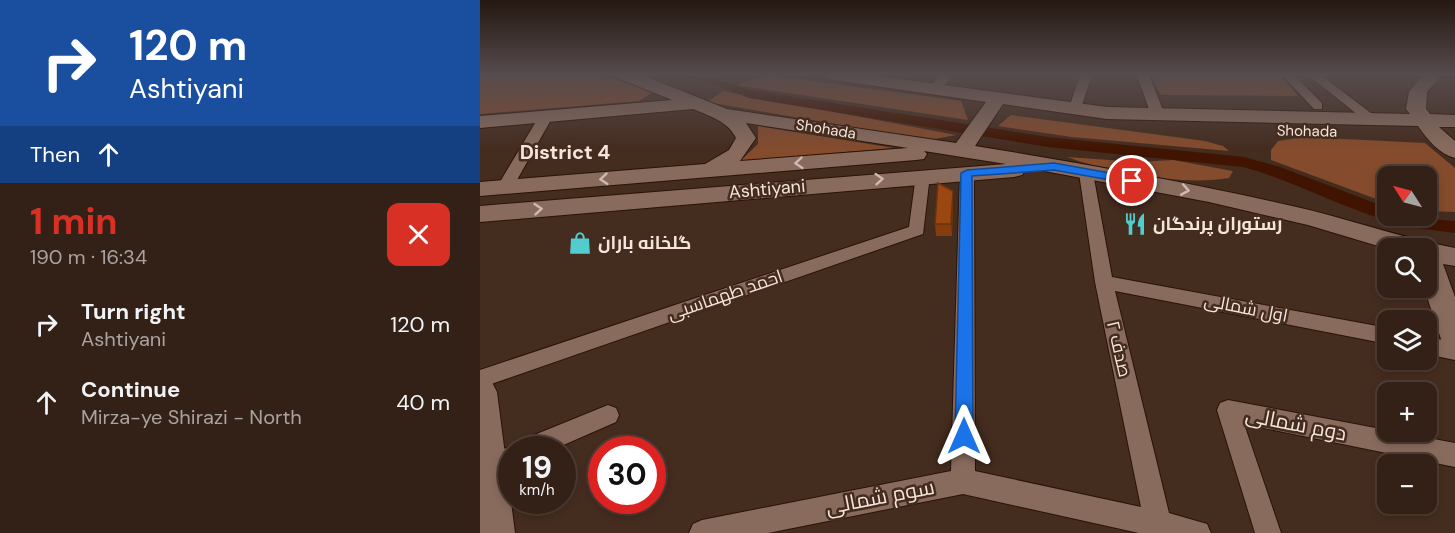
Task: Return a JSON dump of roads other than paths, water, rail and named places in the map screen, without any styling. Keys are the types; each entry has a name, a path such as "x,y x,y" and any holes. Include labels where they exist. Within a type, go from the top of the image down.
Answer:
{"main road":[{"name":"Shohada","path":"685,100 724,114 965,145"},
{"path":"979,100 993,106 1075,108"},
{"path":"1416,100 1416,109 1438,130 1455,152"},
{"path":"480,122 692,104"},
{"path":"993,106 965,145 1054,167 1280,210 1378,238"},
{"name":"Shohada","path":"1075,108 1159,119 1184,127 1379,127 1438,130 1455,121"},
{"path":"711,170 737,154 746,138 744,132 724,114"},
{"name":"Ashtiyani","path":"480,214 850,170 965,145"},
{"name":"Ashtiyani","path":"480,189 711,170 850,170 923,175 1054,167"},
{"path":"1437,255 1455,257"},
{"path":"1437,286 1455,340"},
{"path":"480,392 491,448 495,533"}],"street":[{"path":"1075,108 1078,100"},
{"path":"1152,100 1159,119"},
{"path":"1312,100 1318,106"},
{"path":"1345,100 1379,127"},
{"path":"504,187 545,118"},
{"path":"963,481 967,173"},
{"name":"صدف ۲","path":"1086,173 1104,282 1158,524"},
{"name":"احمد طهماسبی","path":"480,379 917,230 923,175"},
{"name":"اول شمالی","path":"1104,282 1377,334"},
{"path":"1437,343 1455,340"},
{"name":"دوم شمالی","path":"1268,533 1228,410 1455,455"},
{"path":"558,436 608,415"},
{"name":"سوم شمالی","path":"702,533 963,481 1198,533"}],"waterway":[{"path":"786,100 1048,142 1244,162 1274,170 1377,211"},
{"path":"1437,225 1455,227"}],"place":[{"name":"رستوران پرندگان","path":"1135,224"},
{"name":"گلخانه باران","path":"580,243"}],"district":[{"name":"District 4","path":"565,152"}]}
